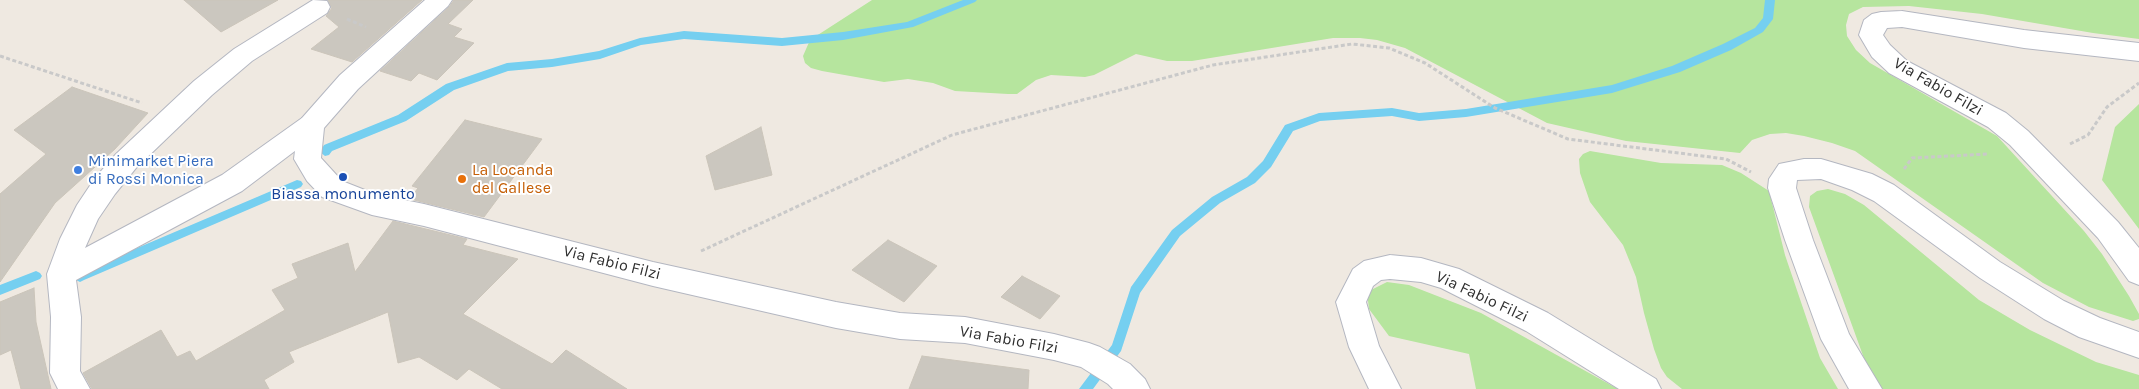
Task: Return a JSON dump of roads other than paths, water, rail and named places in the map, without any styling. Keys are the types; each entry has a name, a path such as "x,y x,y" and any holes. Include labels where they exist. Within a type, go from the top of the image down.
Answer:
{"street":[{"path":"61,274 232,183 311,125 349,82 440,0"},
{"path":"74,389 65,373 66,317 61,274 74,239 87,213 105,186 126,161 174,114 243,55 318,7"},
{"name":"Via Fabio Filzi","path":"2139,52 2024,39 1902,19 1881,20 1873,26 1871,34 1874,42 1898,67 1997,120 2036,154 2108,230 2139,273"},
{"name":"Via Fabio Filzi","path":"311,125 307,159 317,174 332,189 372,204 424,215 653,274 836,315 900,326 965,330 1089,356 1119,374 1134,389"},
{"path":"1866,389 1836,339 1798,240 1782,188 1783,179 1790,172 1804,169 1820,169 1862,182 1884,193 1990,270 2054,310 2090,328 2139,345"},
{"name":"Via Fabio Filzi","path":"1385,389 1364,348 1351,302 1363,278 1374,269 1390,267 1421,270 1456,282 1537,322 1645,389"}],"waterway":[{"path":"325,152 328,148 402,118 450,87 507,67 552,63 600,55 640,42 684,35 782,42 843,36 909,25 972,0"},
{"path":"1085,389 1117,347 1135,291 1176,233 1216,200 1251,180 1267,164 1289,128 1319,117 1392,112 1419,117 1466,113 1612,89 1676,69 1727,47 1759,30 1768,19 1770,0"},
{"path":"80,277 297,184"},
{"path":"0,290 36,276"}],"place":[{"name":"Minimarket Piera di Rossi Monica","path":"78,170"},
{"name":"Biassa monumento","path":"343,177"},
{"name":"La Locanda del Gallese","path":"462,179"}]}
